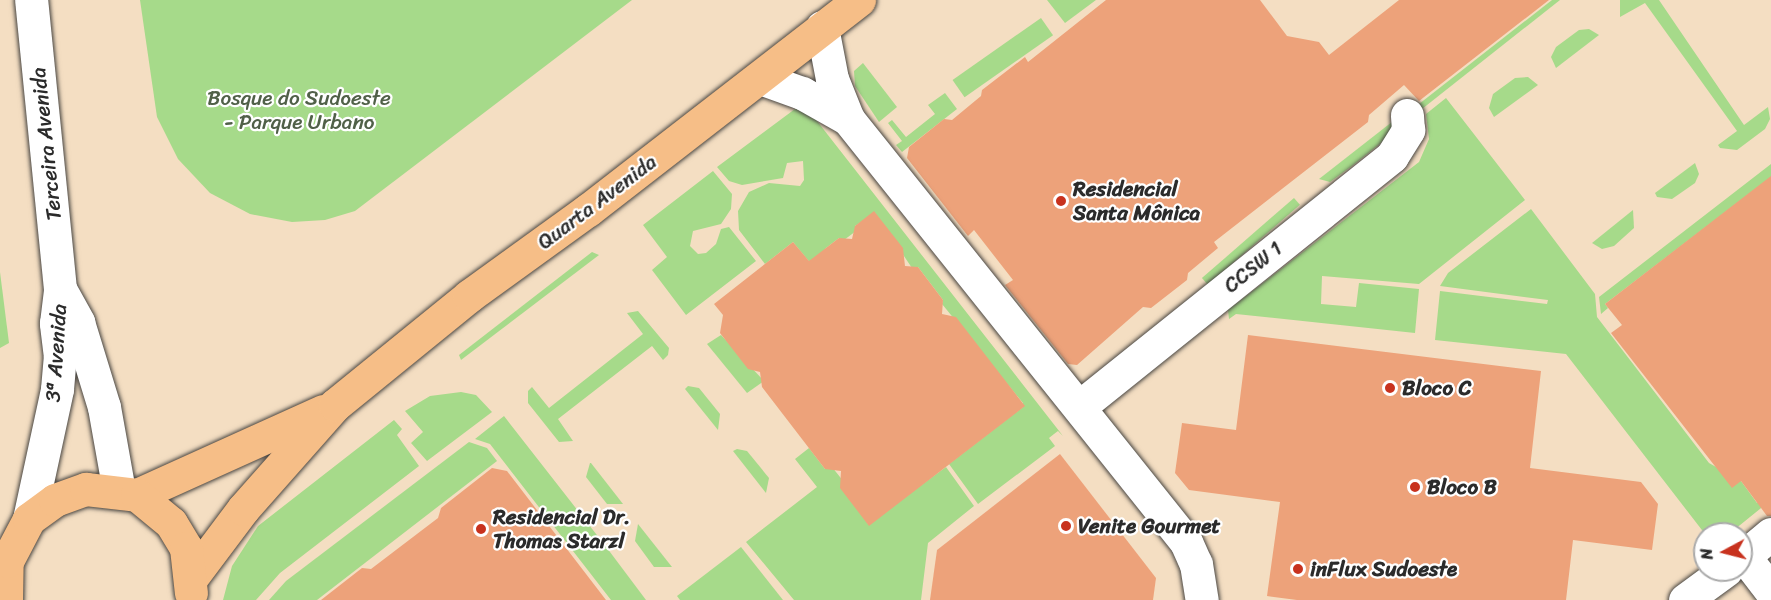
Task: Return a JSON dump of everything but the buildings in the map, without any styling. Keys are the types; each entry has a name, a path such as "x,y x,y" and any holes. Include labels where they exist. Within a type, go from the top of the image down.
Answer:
{"main road":[{"name":"Quarta Avenida","path":"191,589 243,509 335,405 469,296 588,210 760,78 822,27 860,0"},
{"name":"Quarta Avenida","path":"128,493 335,405"},
{"path":"3,591 11,549 29,519 55,500 86,489 128,493 171,523 186,548 191,589"}],"street":[{"name":"Terceira Avenida","path":"31,0 60,289"},
{"path":"822,27 832,79 848,119 1186,542 1196,564 1202,600"},
{"path":"760,78 802,93 848,119"},
{"name":"CCSW 1","path":"1079,407 1392,156 1408,130 1407,115"},
{"name":"3ª Avenida","path":"60,289 78,322 128,493"},
{"name":"3ª Avenida","path":"29,519 57,389 60,289"},
{"path":"1753,549 1771,534"},
{"path":"1753,576 1771,591"},
{"path":"1685,600 1710,582"}],"green space":[{"name":"Bosque do Sudoeste - Parque Urbano","path":"140,0 632,0 355,211 325,220 292,222 250,214 210,193 178,159 157,117"},
{"path":"1047,0 1096,0 1065,23"},
{"path":"1552,0 1560,0 1422,109 1419,104"},
{"path":"1620,0 1659,0 1744,125 1768,107 1770,119 1765,129 1737,150 1720,148 1718,145 1737,131 1645,3 1620,17"},
{"path":"1041,18 1053,35 965,97 953,80"},
{"path":"1589,29 1599,35 1556,68 1551,57 1556,47 1579,30"},
{"path":"863,63 897,107 879,122 855,86 854,71"},
{"path":"1528,77 1538,85 1494,117 1489,108 1493,94 1515,78"},
{"path":"945,93 957,109 902,152 896,145 902,141 888,123 892,120 906,137 935,114 928,105"},
{"path":"1446,98 1525,200 1419,284 1322,276 1321,304 1356,307 1359,283 1419,289 1415,333 1236,314 1229,319 1228,310 1419,162 1429,139 1426,114"},
{"path":"799,106 810,112 1063,436 1058,431 1049,438 1055,446 978,504 949,464 1023,407 1023,403 942,304 943,300 918,267 912,268 875,213 855,226 856,231 844,240 839,238 826,248 812,265 793,242 765,264 739,230 738,211 749,192 769,183 800,186 804,180 803,161 787,163 783,178 742,185 729,181 717,167"},
{"path":"1397,118 1386,139 1352,166 1330,182 1319,179"},
{"path":"1695,163 1699,174 1695,183 1672,199 1657,197 1655,193"},
{"path":"1771,164 1771,177 1605,304 1608,308 1601,314 1599,297"},
{"path":"713,171 732,194 731,209 721,224 693,231 690,246 698,254 706,253 716,244 721,229 729,227 756,261 686,315 652,270 667,257 643,225"},
{"path":"1294,198 1300,205 1208,285 1202,278"},
{"path":"1531,209 1595,294 1597,317 1709,463 1741,481 1757,503 1771,500 1744,522 1696,522 1566,354 1435,340 1440,291 1547,304 1548,300 1440,286 1448,273"},
{"path":"1633,210 1634,228 1614,246 1602,249 1592,243"},
{"path":"592,252 599,255 461,360 459,355"},
{"path":"0,272 9,343 0,348"},
{"path":"638,311 669,348 668,355 663,360 652,346 558,419 573,441 559,442 528,403 528,391 532,387 549,408 643,334 627,313"},
{"path":"721,335 764,381 747,393 707,344"},
{"path":"688,386 699,388 720,414 718,430 685,389"},
{"path":"461,392 476,395 492,412 427,461 411,443 423,432 405,411 430,396"},
{"path":"504,416 646,600 611,600 490,444 475,439"},
{"path":"394,420 402,429 397,435 419,466 280,573 256,600 223,600 232,566 258,526"},
{"path":"469,442 487,448 497,461 317,600 269,600 286,581"},
{"path":"809,448 825,469 832,467 844,482 868,524 946,467 974,506 928,543 921,600 794,600 746,542 817,487 795,459"},
{"path":"737,449 747,451 769,478 766,493 733,451"},
{"path":"590,463 623,504 607,504 586,477"},
{"path":"638,524 672,567 654,567 635,541"},
{"path":"741,547 783,600 680,600 677,596"}],"place":[{"name":"Residencial Santa Mônica","path":"1061,201"},
{"name":"Bloco C","path":"1390,388"},
{"name":"Bloco B","path":"1415,487"},
{"name":"Venite Gourmet","path":"1066,526"},
{"name":"Residencial Dr. Thomas Starzl","path":"481,529"},
{"name":"inFlux Sudoeste","path":"1298,569"}]}
